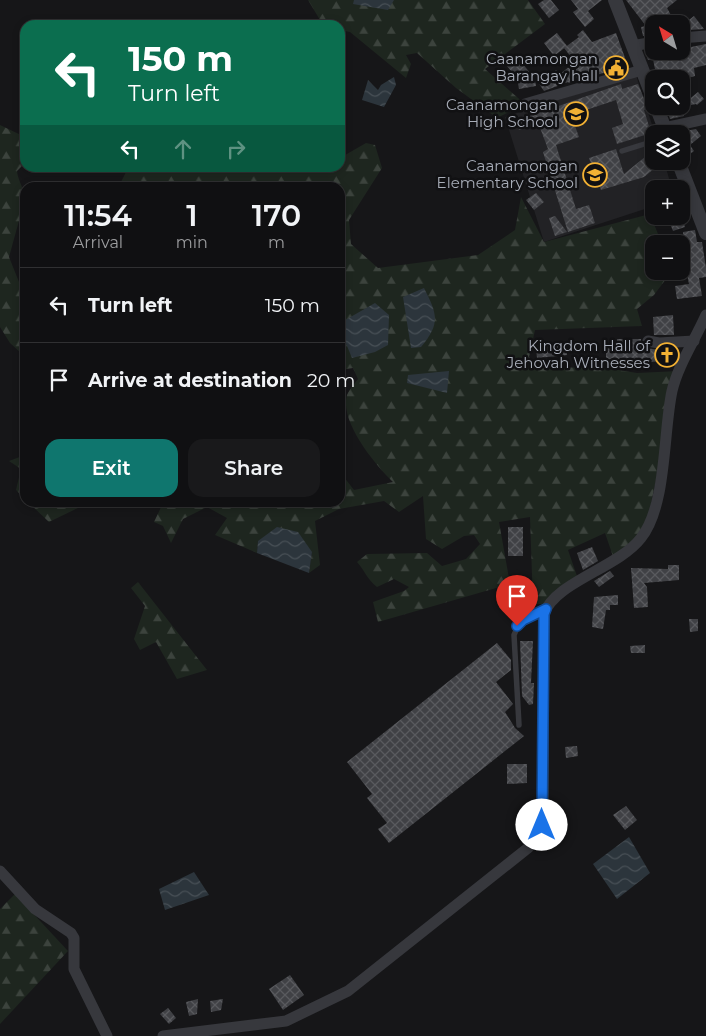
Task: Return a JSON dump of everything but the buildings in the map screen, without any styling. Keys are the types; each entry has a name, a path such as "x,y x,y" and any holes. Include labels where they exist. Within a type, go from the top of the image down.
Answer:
{"street":[{"path":"615,0 645,78"},
{"path":"690,37 706,36"},
{"path":"632,46 645,44"},
{"path":"525,104 642,70"},
{"path":"686,125 706,119"},
{"path":"682,170 706,233"},
{"path":"163,1036 274,1024 326,1004 348,991 528,848 542,825 544,614 558,595 623,556 641,539 648,528 656,504 673,390 706,315"},
{"path":"648,341 659,343 694,341"},
{"path":"0,871 35,909 71,933 74,938 74,969 107,1036"}],"lane":[{"path":"622,151 645,144"},
{"path":"519,725 514,635 517,626 523,620 546,609"}],"shaded area":[{"name":"Caanamongan Elementary School","path":"636,75 645,103 645,115 649,115 652,125 645,125 645,170 667,170 669,180 645,180 645,209 544,242 505,117"}],"green space":[{"path":"308,0 528,0 545,24 485,69 525,104 497,118 456,88 417,53 406,55 411,64 406,78 350,32 345,31 345,20 320,20"},
{"path":"0,125 20,135 20,168 17,171 20,182 20,217 9,257 20,284 20,352 10,343 0,327"},
{"path":"366,143 375,145 382,168 349,220 351,244 378,268 478,255 515,230 521,197 544,242 645,215 645,225 654,225 658,235 645,235 645,280 665,280 654,295 637,309 642,326 535,330 529,357 540,367 606,368 637,373 679,371 645,532 615,562 605,533 568,550 579,582 548,604 533,604 530,517 499,522 510,584 378,622 373,602 404,591 409,587 394,579 377,587 357,562 367,554 427,553 442,566 466,559 480,544 474,535 464,536 442,549 426,539 423,496 399,512 384,501 339,509 315,521 320,565 309,573 312,552 258,541 257,553 215,535 227,518 207,507 345,507 345,478 354,490 393,482 377,465 360,442 348,417 346,406 347,395 358,379 353,368 345,369 345,182 121,182 126,172 345,172 345,155"},
{"path":"20,457 20,468 9,461"},
{"path":"20,473 20,494 16,490"},
{"path":"33,507 80,507 49,522"},
{"path":"161,507 207,507 183,519 171,543 163,526 154,522"},
{"path":"138,582 207,670 177,679 156,642 140,650 134,639 145,606 131,588"},
{"path":"15,894 68,951 0,1024 0,909"}],"water":[{"path":"354,0 394,0 388,10 353,4"},
{"path":"394,77 396,85 384,107 362,100 368,80 378,90 381,85"},
{"path":"424,288 434,312 434,325 421,347 411,348 403,297"},
{"path":"375,303 389,315 388,345 375,352 352,358 345,341 345,320"},
{"path":"449,371 447,393 407,383 408,375"},
{"path":"277,527 298,532 312,552 309,573 257,553 258,541"},
{"path":"629,837 650,873 617,899 593,864"},
{"path":"194,872 209,895 165,910 159,889"}],"place":[{"name":"Caanamongan Barangay hall","path":"616,68"},
{"name":"Caanamongan High School","path":"576,114"},
{"name":"Caanamongan Elementary School","path":"595,175"},
{"name":"Kingdom Hall of Jehovah Witnesses","path":"667,355"}],"route":[{"path":"517,626 523,620 546,609 544,614 542,825"}]}
